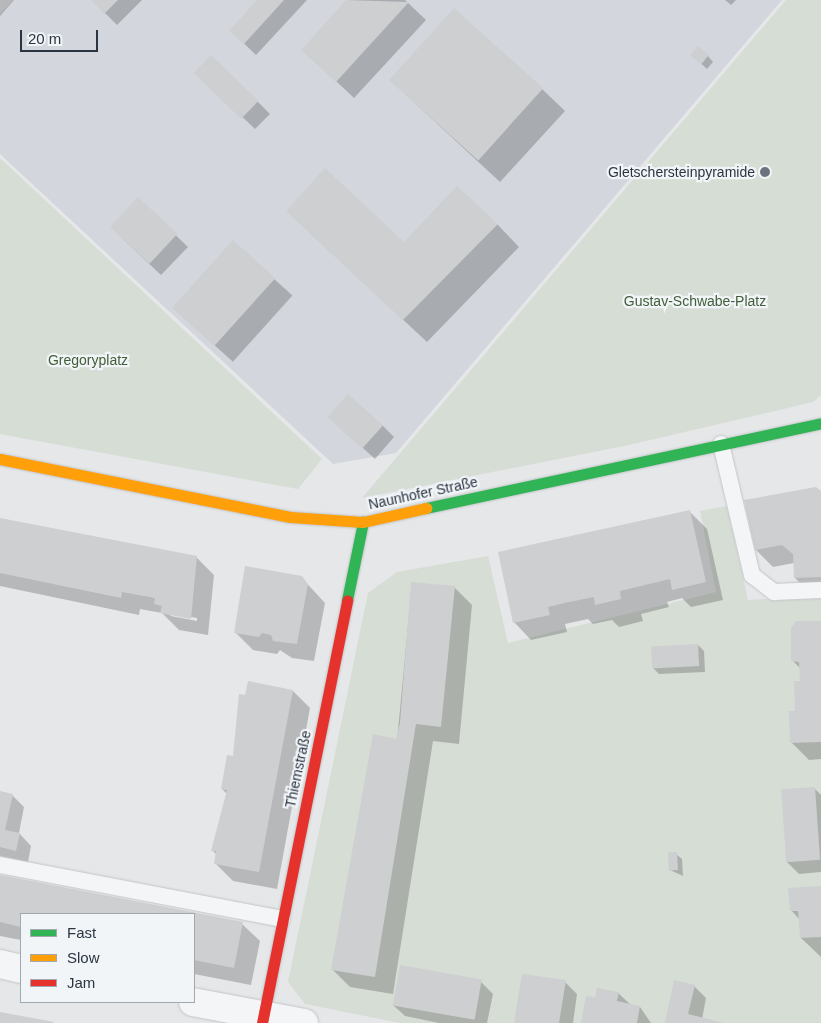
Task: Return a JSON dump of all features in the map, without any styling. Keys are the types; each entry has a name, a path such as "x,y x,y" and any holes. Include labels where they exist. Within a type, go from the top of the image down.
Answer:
{"street":[{"name":"Naunhofer Straße","path":"0,459 290,517 363,522 821,423"},
{"name":"Thiemstraße","path":"262,1019 363,522"},
{"path":"0,964 20,968"},
{"path":"195,1002 262,1019 304,1023"}],"lane":[{"path":"721,444 752,575 774,592 821,590"},
{"path":"0,865 282,918"}],"shaded area":[{"path":"13,0 782,0 396,453 333,464 0,154 0,14"}],"green space":[{"name":"Gustav-Schwabe-Platz","path":"786,0 821,0 821,395 813,402 629,445 362,498"},
{"name":"Gregoryplatz","path":"0,158 322,459 298,489 0,434"},
{"path":"727,506 748,600 821,596 821,1023 400,1023 305,1004 288,982 368,593 397,572 488,556 508,643 716,592 700,511"}],"building":[{"path":"91,0 118,0 104,14"},
{"path":"257,0 284,0 244,44 229,31"},
{"path":"346,0 409,2 336,82 301,50"},
{"path":"454,8 543,88 478,160 389,80"},
{"path":"698,46 709,55 701,64 690,55"},
{"path":"211,55 258,101 241,119 194,73"},
{"path":"325,168 404,242 457,186 498,224 403,320 286,211"},
{"path":"138,197 177,234 150,264 110,227"},
{"path":"233,240 275,278 214,346 172,308"},
{"path":"348,394 383,425 362,448 327,417"},
{"path":"816,487 821,491 821,577 794,578 793,554 782,545 755,550 744,500"},
{"path":"690,510 706,582 672,590 670,579 620,591 621,599 595,605 594,597 569,602 548,607 550,615 513,623 498,552"},
{"path":"0,518 197,556 191,619 160,613 162,606 154,604 155,598 122,592 121,598 0,573"},
{"path":"245,566 302,576 308,584 297,644 273,641 271,635 262,633 259,637 234,633"},
{"path":"411,582 455,586 441,727 416,724 375,977 331,970 373,734 396,739 400,723"},
{"path":"796,621 821,621 821,742 790,743 789,711 795,711 794,681 800,681 799,662 791,661 791,628"},
{"path":"698,644 699,666 652,668 651,646"},
{"path":"248,681 293,690 259,872 214,864 216,851 211,851 227,790 221,789 227,755 233,756 239,694 245,695"},
{"path":"815,787 820,860 786,862 781,789"},
{"path":"0,791 13,794 5,830 20,833 16,851 0,847"},
{"path":"668,852 677,852 678,870 669,870"},
{"path":"0,875 243,922 234,968 195,960 195,913 20,913 20,927 0,922"},
{"path":"821,886 821,937 800,938 798,911 790,911 788,888"},
{"path":"400,965 482,979 475,1020 393,1005"},
{"path":"522,974 566,980 559,1023 514,1023"},
{"path":"674,980 695,985 688,1014 724,1023 665,1023"},
{"path":"597,988 619,992 617,1001 640,1006 637,1023 581,1023 586,996 595,997"},
{"path":"0,1012 54,1022 54,1023 0,1023"}],"traffic: fast":[{"path":"426,508 821,423"},
{"path":"347,600 363,522"}],"traffic: slow":[{"path":"0,459 290,517 363,522 426,508"}],"traffic: jam":[{"path":"262,1023 347,600"}],"place":[{"name":"Gletschersteinpyramide","path":"765,172"}]}
